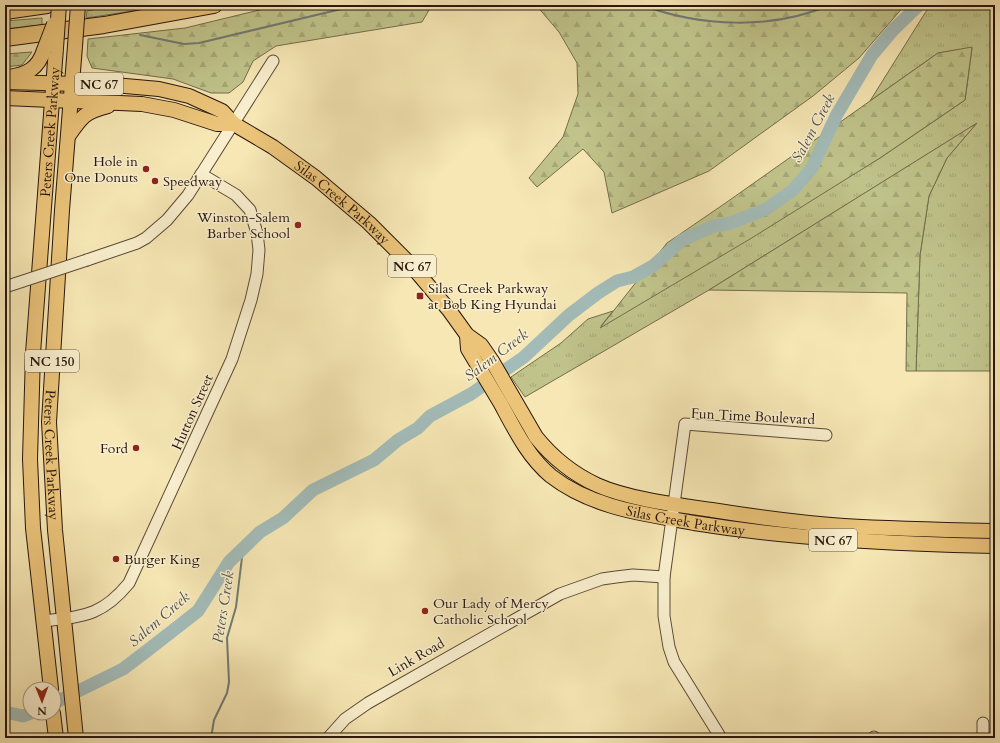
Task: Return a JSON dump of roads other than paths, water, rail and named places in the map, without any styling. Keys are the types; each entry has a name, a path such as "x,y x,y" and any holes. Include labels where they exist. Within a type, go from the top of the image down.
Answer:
{"highway":[{"path":"5,38 104,25 214,5"},
{"path":"5,11 55,8"}],"main road":[{"name":"Peters Creek Parkway","path":"76,738 55,530 49,422 78,5"},
{"name":"Peters Creek Parkway","path":"50,681 33,528 30,459 33,353 54,83 50,49 55,8"},
{"path":"5,77 24,74 30,71 38,64 50,49"},
{"name":"Silas Creek Parkway","path":"5,82 114,85 159,89 188,96 222,110 234,124 287,156 369,223 416,270 449,310 467,335 478,342 492,361 545,448 567,468 592,483 610,490 675,505 794,522 832,525 995,531"},
{"name":"Silas Creek Parkway","path":"5,98 71,100 151,106 174,110 217,124 234,124"},
{"path":"68,136 80,119 87,113 122,103"},
{"name":"Silas Creek Parkway","path":"467,335 468,349 500,403 520,442 550,475 572,491 594,501 627,510 673,519 740,530 809,538 869,542 995,546"}],"street":[{"path":"5,287 137,243 146,238 167,220 185,199 273,61"},
{"name":"Hutton Street","path":"44,621 88,615 102,609 129,583 220,387 244,327 259,260 254,223 250,210 241,199 201,174"},
{"name":"Fun Time Boulevard","path":"675,505 685,424 826,435"},
{"path":"675,505 664,576 664,616 669,647 674,662 720,738"},
{"name":"Link Road","path":"328,738 345,719 368,702 560,594 597,581 616,577 633,575 664,576"},
{"path":"983,723 983,738"}],"waterway":[{"path":"140,35 184,44 199,43 358,5"},
{"path":"642,5 688,18 736,23 784,19 808,13 830,5"},
{"name":"Salem Creek","path":"62,699 123,669 198,611 229,562 260,532 283,518 313,490 374,460 398,440 418,428 430,416 471,394 524,357 569,315 598,293 617,281 633,277 653,266 682,240 714,226 731,223 766,209 793,190 812,168 836,116 872,55 893,30 919,5"},
{"name":"Peters Creek","path":"211,738 214,720 227,693 229,682 227,638 236,607 243,549"},
{"name":"Salem Creek","path":"5,712 22,716"}],"place":[{"name":"Hole in One Donuts","path":"146,169"},
{"name":"Speedway","path":"155,181"},
{"name":"Winston-Salem Barber School","path":"298,225"},
{"name":"Silas Creek Parkway at Bob King Hyundai","path":"420,296"},
{"name":"Ford","path":"136,448"},
{"name":"Burger King","path":"116,559"},
{"name":"Our Lady of Mercy Catholic School","path":"425,611"}]}
